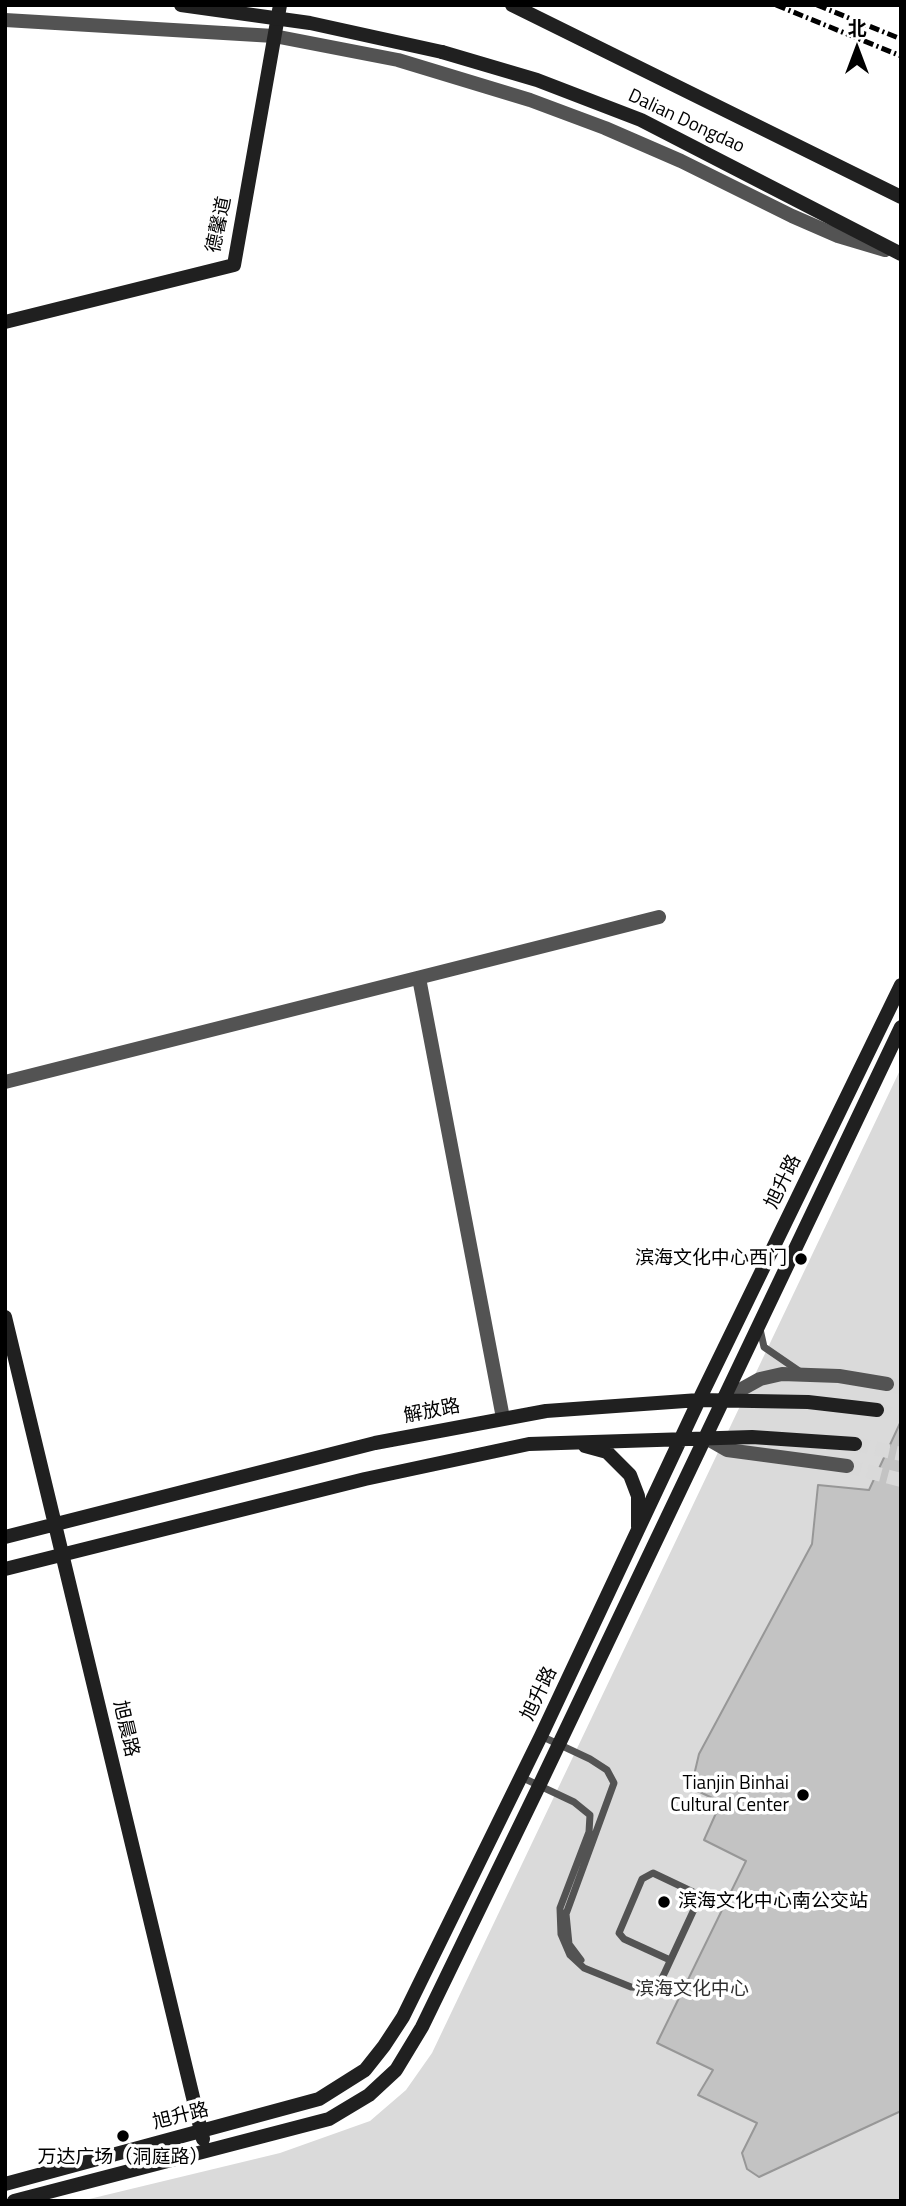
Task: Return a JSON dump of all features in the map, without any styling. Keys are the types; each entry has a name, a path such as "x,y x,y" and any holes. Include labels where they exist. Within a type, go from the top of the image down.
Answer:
{"street":[{"name":"Dalian Dongdao","path":"181,5 310,23 442,52 537,80 641,120 901,254"},
{"name":"德馨道","path":"5,321 234,265 280,5"},
{"path":"512,5 901,197"},
{"path":"5,20 274,36 398,60 530,100 681,161 838,236 901,254"},
{"path":"5,1082 659,918"},
{"path":"419,978 503,1418"},
{"name":"旭升路","path":"5,2183 318,2099 365,2070 403,2017 541,1736 699,1400 901,985"},
{"name":"旭升路","path":"14,2201 329,2119 369,2095 396,2070 422,2027 539,1786 901,1027"},
{"name":"旭晨路","path":"5,1317 65,1554 206,2150"},
{"path":"722,1400 760,1379 803,1373 887,1384"},
{"name":"解放路","path":"5,1536 375,1443 503,1418 586,1406 722,1400 808,1402 877,1410"},
{"path":"5,1569 419,1467 528,1444 683,1437 791,1438 855,1444"},
{"path":"706,1438 727,1450 847,1465"},
{"path":"563,1443 599,1448 624,1465 638,1496 637,1536"}],"lane":[{"path":"760,1318 764,1347 803,1373"},
{"path":"541,1736 607,1770 614,1783 568,1906 565,1928 569,1944 587,1964 612,1976 643,1986 660,1982"},
{"path":"521,1777 585,1809 592,1822 560,1908 561,1934 570,1955 584,1968 631,1987 648,1988 660,1982 697,1903 696,1897 659,1876 646,1875 619,1933 624,1939 670,1960"}],"green space":[{"name":"滨海文化中心","path":"901,1068 901,2201 81,2201 280,2153 370,2121 406,2090 432,2053"}],"building":[{"name":"Tianjin Binhai Cultural Center","path":"901,1421 901,2111 759,2177 747,2169 742,2153 757,2123 698,2095 713,2070 657,2043 746,1861 704,1840 721,1802 691,1788 699,1754 812,1544 818,1485 869,1490"}],"tunnel":[{"path":"887,1384 901,1388"},
{"path":"877,1410 901,1416"},
{"path":"855,1444 901,1454"},
{"path":"847,1466 901,1480"}],"railway":[{"path":"776,5 901,56"},
{"path":"817,5 901,39"}],"place":[{"name":"滨海文化中心西门","path":"801,1259"},
{"name":"Tianjin Binhai Cultural Center","path":"803,1795"},
{"name":"滨海文化中心南公交站","path":"664,1902"},
{"name":"万达广场（洞庭路）","path":"123,2136"}]}
